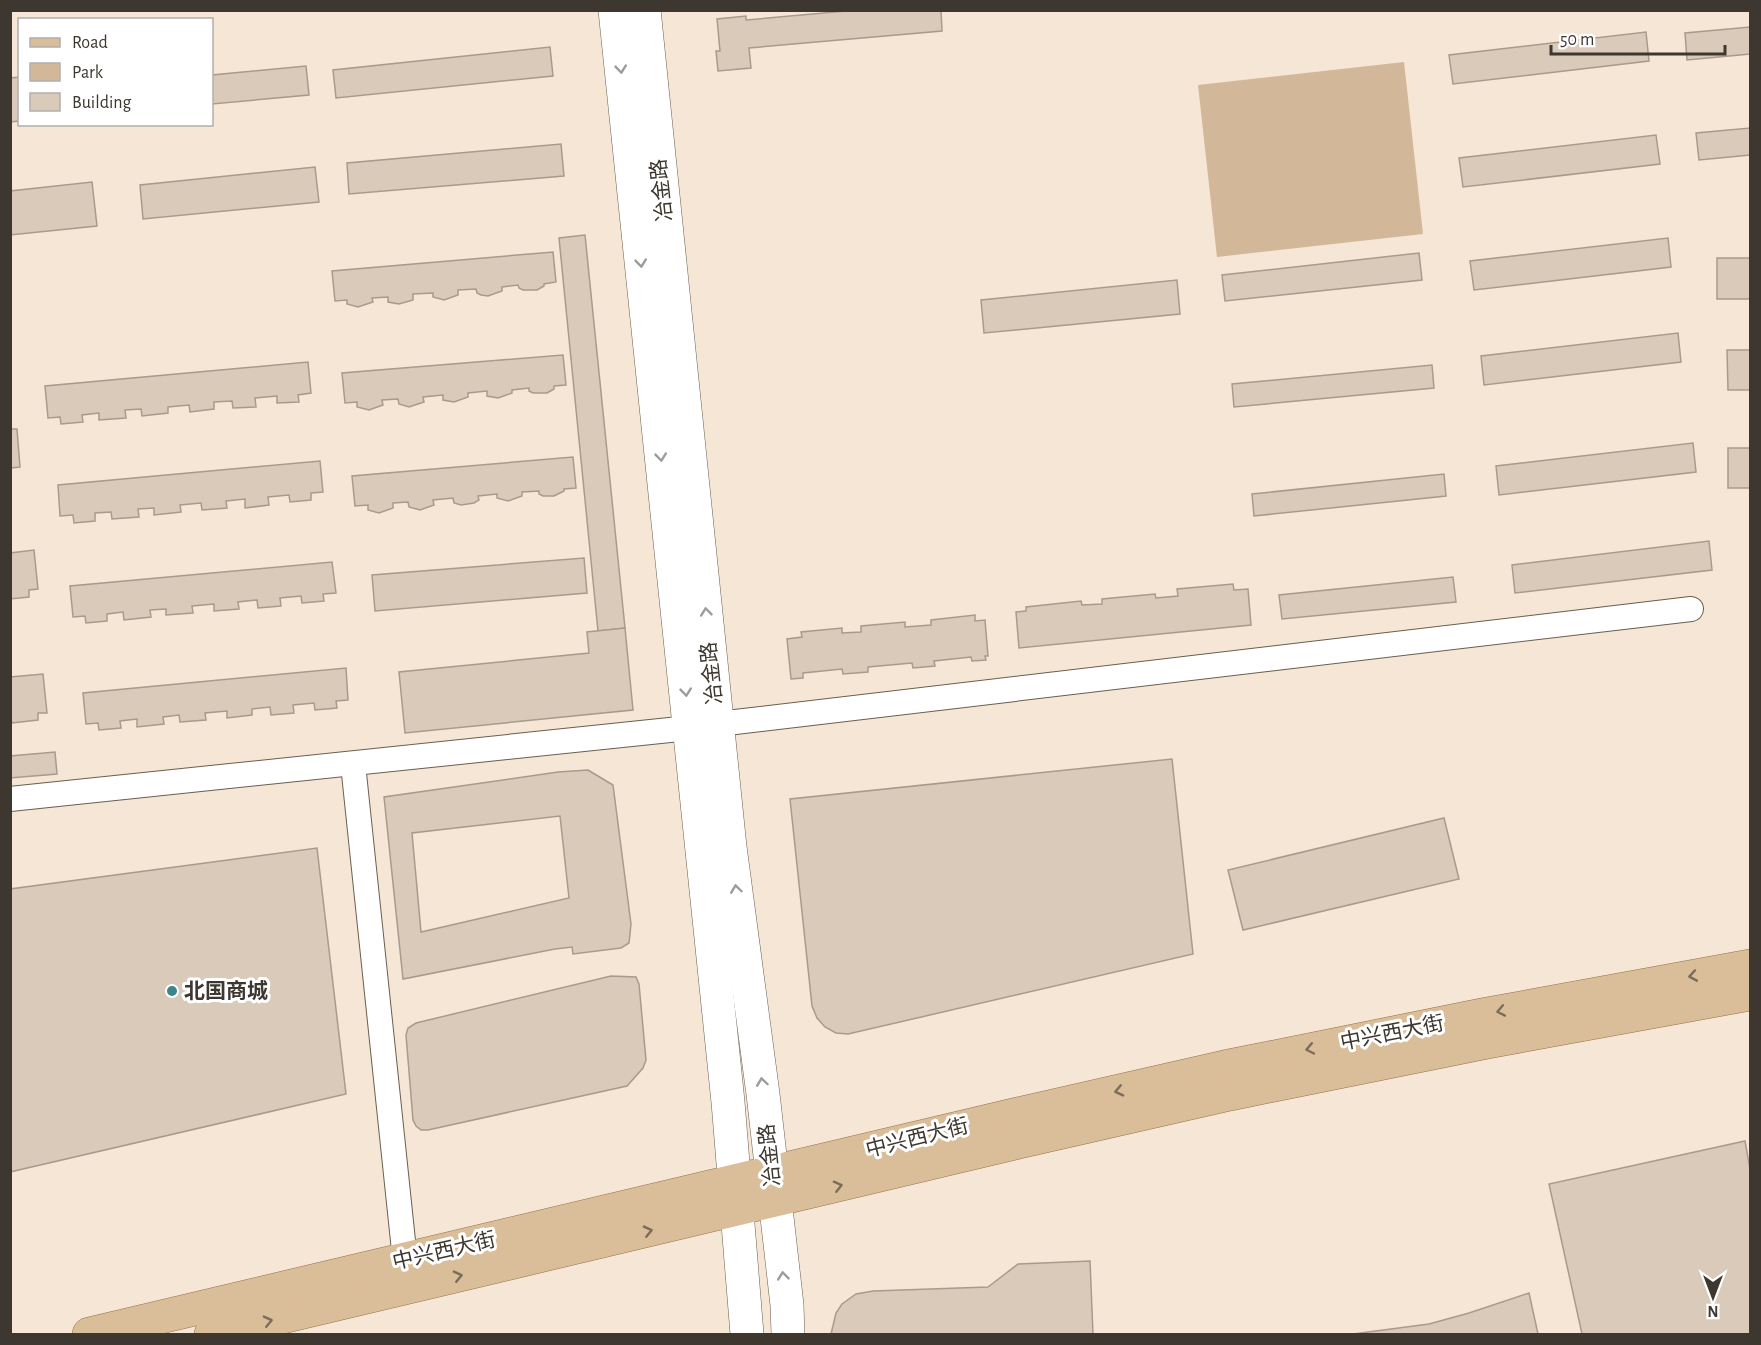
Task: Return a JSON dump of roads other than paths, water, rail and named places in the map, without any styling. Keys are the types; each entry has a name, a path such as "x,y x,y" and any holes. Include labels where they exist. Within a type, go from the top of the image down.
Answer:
{"main road":[{"name":"中兴西大街","path":"774,1187 1012,1115 1330,1045 1750,966"},
{"name":"中兴西大街","path":"212,1335 774,1187 1019,1142 1242,1092 1487,1042 1750,994"},
{"name":"中兴西大街","path":"89,1335 405,1260 736,1196"}],"street":[{"name":"冶金路","path":"615,10 704,726 730,847 774,1187 788,1335"},
{"name":"冶金路","path":"644,10 704,726 728,1102 747,1335"},
{"path":"10,799 704,726 1691,609"},
{"path":"353,764 405,1260"}],"place":[{"name":"北国商城","path":"172,991"}]}
